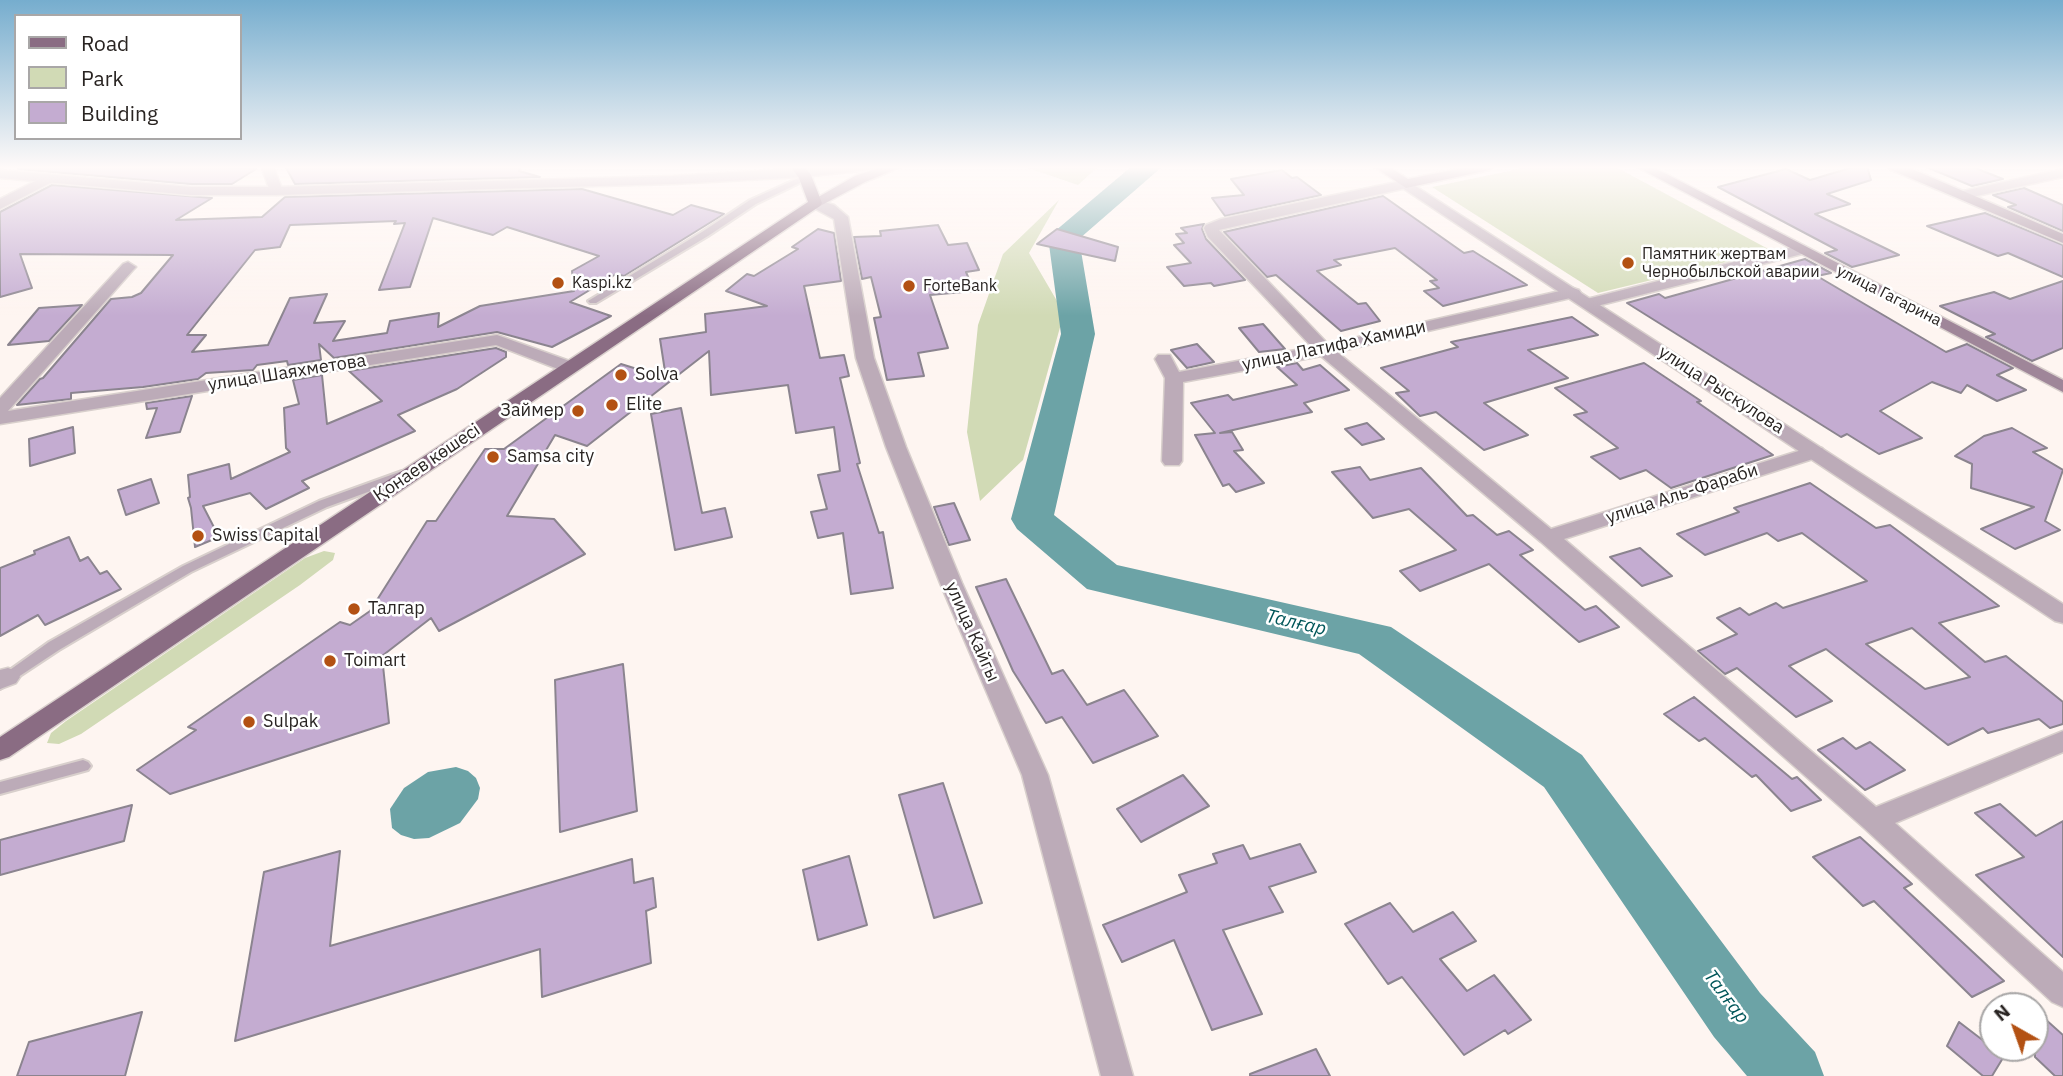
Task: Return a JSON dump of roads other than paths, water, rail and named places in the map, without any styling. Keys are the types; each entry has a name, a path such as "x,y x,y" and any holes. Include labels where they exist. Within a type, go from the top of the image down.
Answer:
{"main road":[{"name":"Қонаев көшесі","path":"0,750 795,216"},
{"name":"улица Гагарина","path":"1737,216 2062,385"},
{"path":"2011,216 2063,239"}],"street":[{"name":"улица Кайгы","path":"840,216 865,358 896,447 951,583 1035,775 1117,1076"},
{"path":"1253,216 1221,223 1211,228 1213,234 1324,350 1548,537 1873,820 2063,992"},
{"name":"улица Рыскулова","path":"1455,216 2063,615"},
{"path":"1589,303 1801,250"},
{"path":"0,409 128,267"},
{"name":"улица Латифа Хамиди","path":"1174,378 1324,350 1573,293"},
{"name":"улица Шаяхметова","path":"0,418 497,340 569,367"},
{"path":"1164,359 1174,378 1172,461"},
{"name":"улица Аль-Фараби","path":"1548,537 1815,452"},
{"path":"1873,820 2063,741"}],"lane":[{"path":"593,301 732,216"},
{"path":"3,680 54,646 187,569 323,504 415,471"},
{"path":"0,788 83,766"}],"water":[{"path":"456,767 468,771 476,778 480,788 478,799 460,823 429,838 414,839 401,835 392,828 390,809 404,788 428,772"}],"waterway":[{"name":"Талғар","path":"1088,216 1063,237 1078,334 1032,519 1103,578 1374,640 1563,771 1737,1015 1791,1076"}],"place":[{"name":"Памятник жертвам Чернобыльской аварии","path":"1628,263"},
{"name":"Kaspi.kz","path":"558,283"},
{"name":"ForteBank","path":"909,286"},
{"name":"Solva","path":"621,375"},
{"name":"Elite","path":"612,405"},
{"name":"Займер","path":"578,411"},
{"name":"Samsa city","path":"493,457"},
{"name":"Swiss Capital","path":"198,536"},
{"name":"Талгар","path":"354,609"},
{"name":"Toimart","path":"330,661"},
{"name":"Sulpak","path":"249,722"}]}
